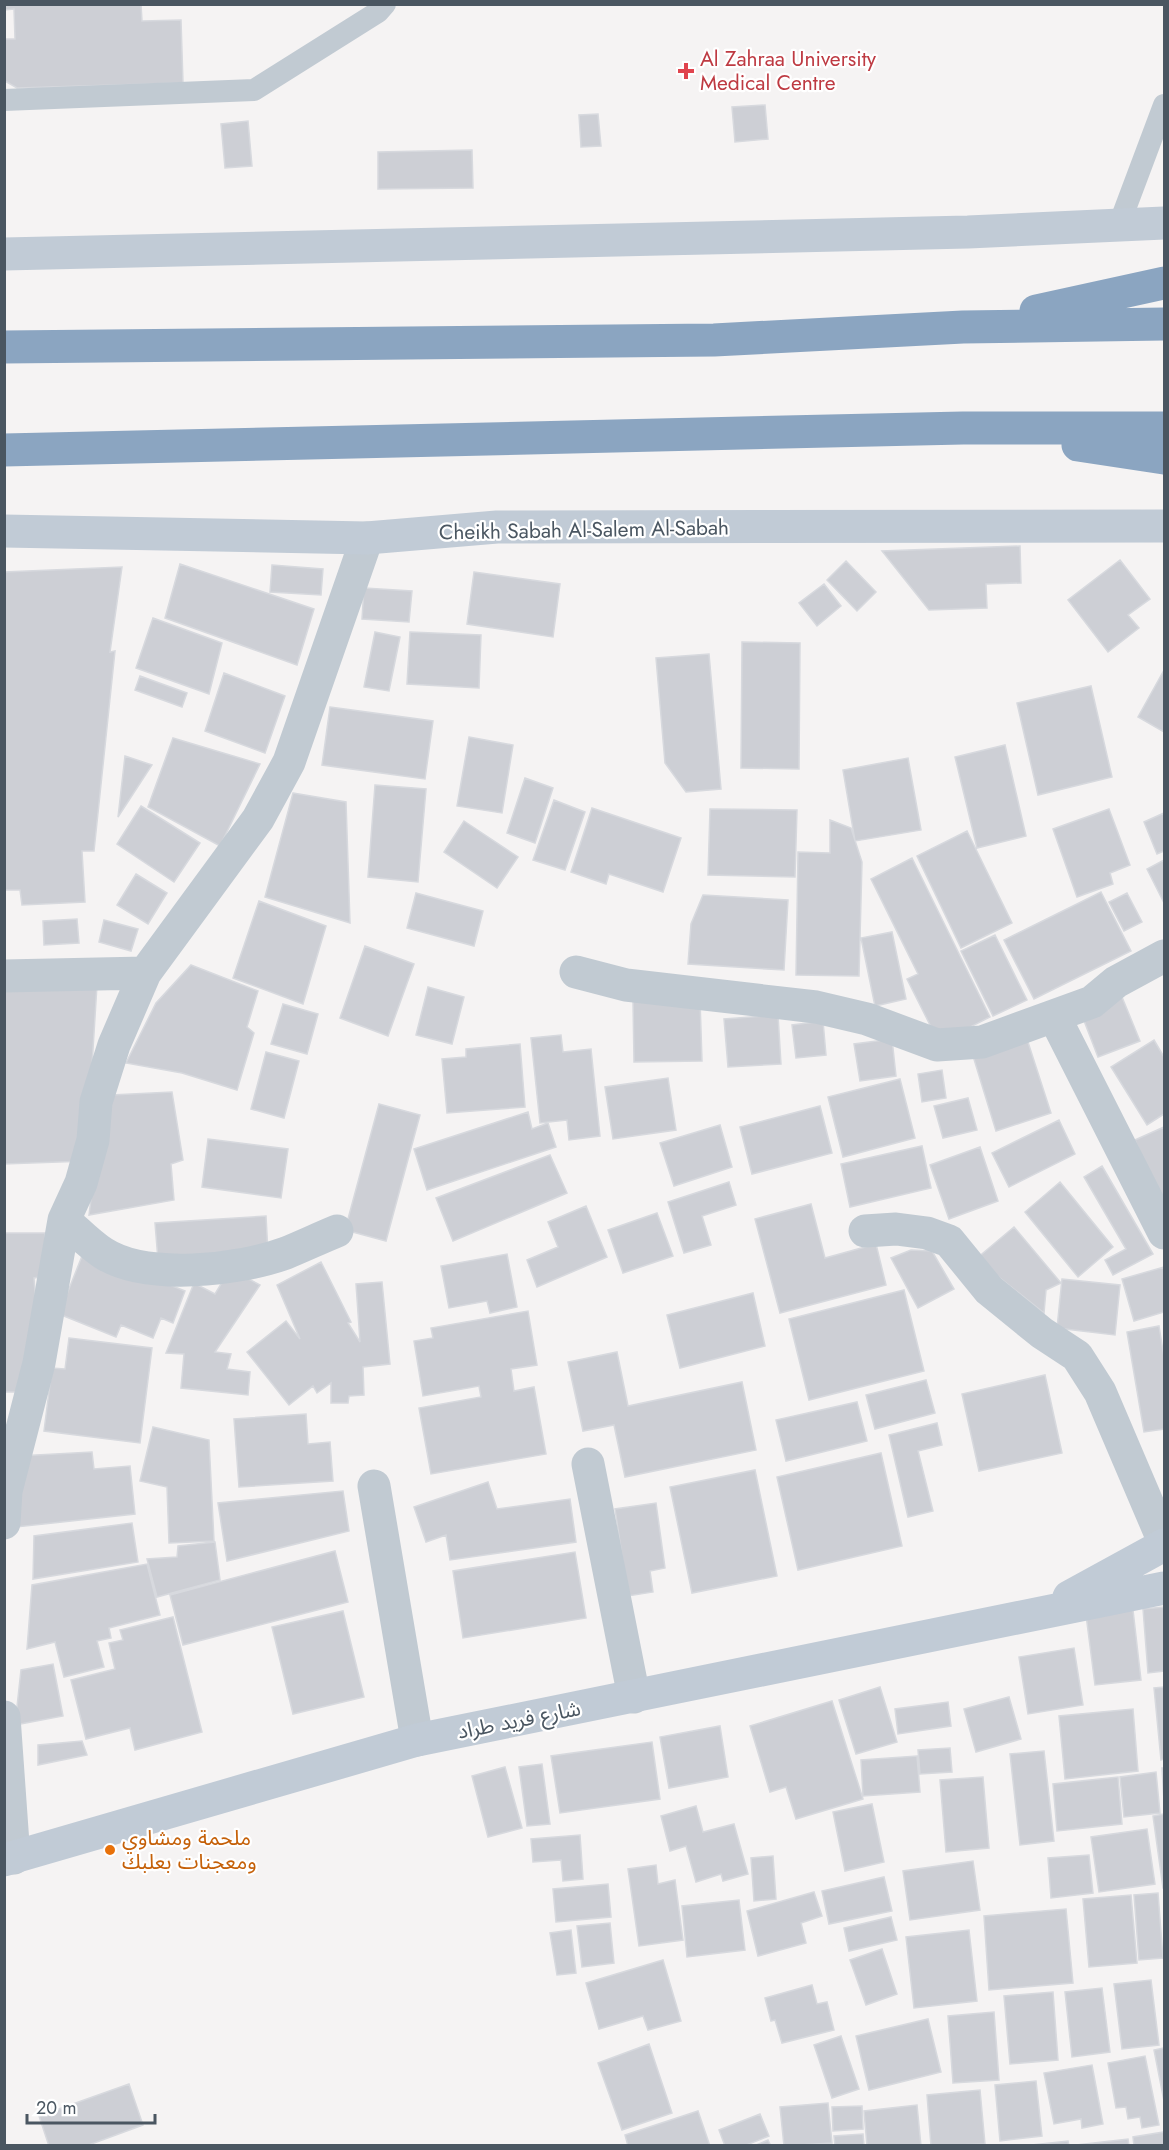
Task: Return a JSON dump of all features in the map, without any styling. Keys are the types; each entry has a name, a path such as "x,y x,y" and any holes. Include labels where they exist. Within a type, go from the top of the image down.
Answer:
{"highway":[{"path":"963,327 1164,284"},
{"path":"4,347 714,340 963,327 1164,324"},
{"path":"963,428 1164,458"},
{"path":"4,450 963,428 1164,428"}],"street":[{"path":"4,254 968,232 1164,223"},
{"name":"Cheikh Sabah Al-Salem Al-Sabah","path":"4,531 367,538 497,527 1164,526"},
{"path":"4,1523 6,1491 39,1364 64,1220 81,1183 93,1140 96,1102 105,1073 145,973 258,819 289,762 367,538"},
{"path":"576,972 626,985 816,1007 876,1022 937,1045 982,1042 1092,1002 1116,982 1164,956"},
{"path":"4,976 145,973"},
{"path":"1054,1016 1164,1233"},
{"path":"64,1220 104,1253 134,1266 173,1269 252,1263 285,1253 337,1231"},
{"path":"865,1231 896,1229 927,1233 949,1241 989,1290 1042,1333 1077,1356 1100,1392 1164,1544"},
{"path":"588,1464 634,1697"},
{"path":"374,1486 417,1740"},
{"name":"شارع فريد طراد","path":"1041,1612 1164,1544"},
{"name":"شارع فريد طراد","path":"9,1859 417,1740 1164,1588"},
{"path":"4,1717 9,1859"}],"lane":[{"path":"4,100 254,90 378,12 385,4"},
{"path":"1119,225 1164,105"}],"building":[{"path":"5,4 141,4 142,21 181,20 183,83 17,88 5,81 4,39 15,39 14,9 5,10"},
{"path":"765,105 768,139 735,142 732,107"},
{"path":"598,114 601,146 581,147 579,115"},
{"path":"248,121 252,166 225,168 221,124"},
{"path":"472,150 473,188 378,189 378,152"},
{"path":"1020,546 1021,583 986,584 987,608 929,610 882,551"},
{"path":"1120,560 1150,599 1128,615 1139,628 1108,652 1068,600"},
{"path":"846,561 876,592 857,611 827,580"},
{"path":"180,564 314,609 297,665 165,618"},
{"path":"272,565 323,569 321,595 270,592"},
{"path":"122,567 110,652 115,651 94,851 82,851 85,902 22,905 20,890 4,890 4,572"},
{"path":"474,572 560,584 553,637 467,624"},
{"path":"824,584 841,606 817,626 799,603"},
{"path":"364,588 412,591 409,622 362,619"},
{"path":"153,618 222,643 209,694 136,668"},
{"path":"375,632 400,637 389,691 364,687"},
{"path":"410,632 481,635 479,688 407,684"},
{"path":"742,642 800,643 799,769 741,768"},
{"path":"709,654 721,789 686,792 665,763 656,658"},
{"path":"1164,670 1164,732 1138,717"},
{"path":"224,673 285,696 265,753 205,731"},
{"path":"140,676 187,693 182,707 135,690"},
{"path":"1091,686 1112,777 1038,795 1017,703"},
{"path":"330,707 433,721 425,779 322,765"},
{"path":"469,737 513,745 502,813 457,806"},
{"path":"173,738 260,764 220,846 148,807"},
{"path":"1005,745 1026,836 977,848 955,757"},
{"path":"125,756 152,765 118,817"},
{"path":"908,758 921,830 855,841 843,770"},
{"path":"525,778 553,788 535,843 507,833"},
{"path":"375,785 426,789 418,882 368,877"},
{"path":"293,793 346,802 350,923 265,897"},
{"path":"554,800 585,812 565,870 533,860"},
{"path":"141,806 200,843 174,882 117,844"},
{"path":"592,808 681,838 663,892 609,874 606,884 571,872"},
{"path":"710,809 797,810 795,877 708,875"},
{"path":"1109,809 1130,865 1110,873 1113,884 1077,897 1053,829"},
{"path":"1164,813 1164,851 1157,854 1144,822"},
{"path":"830,820 851,828 862,862 859,976 796,975 798,852 830,853"},
{"path":"464,821 518,857 497,888 444,852"},
{"path":"967,831 1012,923 961,948 917,856"},
{"path":"912,858 990,1017 939,1043 907,979 918,974 871,879"},
{"path":"1164,860 1164,903 1147,869"},
{"path":"136,874 167,893 148,924 117,905"},
{"path":"1101,892 1131,951 1034,999 1004,940"},
{"path":"416,893 483,911 474,946 407,928"},
{"path":"1127,893 1142,922 1124,931 1109,902"},
{"path":"703,895 788,900 784,970 688,964 691,924"},
{"path":"259,901 326,926 303,1004 233,978"},
{"path":"77,919 79,943 44,945 43,921"},
{"path":"104,920 138,929 131,951 99,942"},
{"path":"892,932 906,999 875,1006 861,938"},
{"path":"995,935 1027,1000 993,1016 961,951"},
{"path":"365,946 414,964 388,1036 340,1018"},
{"path":"191,965 258,991 247,1027 254,1033 237,1090 182,1073 126,1063 156,1003"},
{"path":"97,985 86,1161 4,1164 4,987"},
{"path":"428,987 464,997 452,1044 416,1035"},
{"path":"1122,997 1140,1041 1098,1057 1081,1013"},
{"path":"700,1000 702,1061 634,1062 633,1001"},
{"path":"283,1004 318,1014 307,1054 271,1044"},
{"path":"778,1015 781,1064 728,1067 724,1019"},
{"path":"823,1021 826,1055 796,1058 792,1025"},
{"path":"561,1035 563,1052 591,1049 600,1136 569,1140 567,1120 540,1123 531,1038"},
{"path":"892,1039 896,1076 860,1081 854,1044"},
{"path":"1027,1039 1051,1113 996,1131 973,1056"},
{"path":"1154,1040 1164,1057 1164,1114 1147,1125 1111,1067"},
{"path":"520,1044 525,1107 447,1113 442,1059 466,1057 466,1049"},
{"path":"266,1052 299,1061 284,1118 251,1109"},
{"path":"942,1070 946,1098 922,1102 918,1074"},
{"path":"668,1078 676,1130 613,1139 605,1087"},
{"path":"900,1079 915,1138 843,1157 828,1097"},
{"path":"172,1092 183,1160 171,1164 174,1200 89,1215 101,1120 111,1095"},
{"path":"968,1098 977,1130 943,1138 934,1106"},
{"path":"379,1104 420,1115 386,1241 345,1230"},
{"path":"820,1106 832,1153 752,1174 740,1127"},
{"path":"528,1112 532,1129 548,1123 556,1147 427,1190 414,1149"},
{"path":"1059,1120 1075,1154 1009,1187 992,1153"},
{"path":"720,1125 732,1167 674,1186 660,1143"},
{"path":"1164,1127 1164,1212 1135,1140"},
{"path":"208,1139 288,1149 281,1198 202,1187"},
{"path":"922,1146 931,1188 850,1207 841,1164"},
{"path":"980,1147 998,1201 949,1219 930,1165"},
{"path":"550,1155 567,1193 453,1241 436,1198"},
{"path":"1102,1166 1153,1254 1113,1275 1105,1260 1126,1249 1084,1177"},
{"path":"729,1182 736,1205 702,1216 711,1245 684,1253 668,1202"},
{"path":"1060,1182 1113,1247 1078,1277 1025,1212"},
{"path":"811,1204 825,1258 876,1244 886,1285 780,1313 755,1219"},
{"path":"586,1206 607,1257 537,1287 527,1260 558,1247 548,1222"},
{"path":"657,1213 673,1256 623,1273 608,1230"},
{"path":"266,1216 268,1253 158,1260 155,1223"},
{"path":"1014,1227 1061,1283 1046,1290 1044,1313 976,1259"},
{"path":"4,1233 45,1233 46,1276 34,1278 38,1337 22,1392 4,1392"},
{"path":"911,1250 932,1251 954,1289 918,1308 891,1258"},
{"path":"84,1251 185,1291 173,1323 161,1318 153,1338 121,1325 116,1337 59,1314"},
{"path":"507,1254 517,1307 490,1313 487,1301 449,1308 441,1266"},
{"path":"321,1262 351,1322 348,1323 360,1342 356,1284 382,1282 390,1364 363,1367 364,1395 349,1396 348,1403 331,1403 331,1383 317,1393 313,1386 289,1405 247,1352 286,1321 300,1339 277,1285"},
{"path":"1164,1267 1164,1312 1134,1321 1122,1279"},
{"path":"230,1269 260,1285 215,1352 231,1354 227,1369 250,1372 248,1395 181,1388 184,1354 166,1353 194,1283 215,1294"},
{"path":"1062,1279 1120,1285 1115,1335 1057,1328"},
{"path":"904,1290 924,1371 809,1400 789,1319"},
{"path":"753,1293 765,1346 680,1368 667,1315"},
{"path":"528,1311 537,1365 511,1369 514,1391 534,1387 546,1454 431,1474 419,1408 481,1397 479,1386 423,1396 414,1341 433,1338 431,1328"},
{"path":"1159,1326 1164,1357 1164,1429 1144,1432 1127,1332"},
{"path":"69,1338 152,1348 140,1443 44,1431 52,1368 65,1369"},
{"path":"617,1352 628,1406 742,1382 756,1450 625,1477 614,1425 583,1431 568,1362"},
{"path":"1045,1375 1062,1453 979,1471 962,1394"},
{"path":"926,1380 935,1413 875,1429 866,1395"},
{"path":"857,1402 867,1441 786,1461 776,1420"},
{"path":"306,1414 308,1444 330,1442 333,1481 239,1487 234,1419"},
{"path":"937,1423 942,1445 918,1451 933,1511 908,1517 889,1435"},
{"path":"153,1427 209,1440 214,1541 169,1543 167,1487 140,1481"},
{"path":"92,1452 94,1469 130,1466 135,1514 7,1528 18,1456"},
{"path":"881,1453 902,1546 798,1570 777,1477"},
{"path":"755,1470 777,1576 692,1593 670,1487"},
{"path":"488,1482 497,1509 570,1499 576,1542 450,1560 446,1535 426,1542 414,1507"},
{"path":"343,1491 349,1531 227,1561 218,1503"},
{"path":"656,1503 665,1568 650,1571 653,1592 628,1596 615,1509"},
{"path":"132,1523 138,1562 33,1579 34,1536"},
{"path":"215,1542 220,1580 157,1597 147,1559 177,1557 178,1546"},
{"path":"335,1551 348,1602 183,1645 170,1595"},
{"path":"575,1552 586,1618 463,1638 453,1571"},
{"path":"147,1564 160,1615 109,1628 111,1638 97,1641 104,1667 64,1677 55,1642 27,1649 32,1585"},
{"path":"1164,1607 1164,1671 1148,1673 1143,1609"},
{"path":"1133,1610 1141,1680 1095,1685 1086,1615"},
{"path":"343,1611 364,1697 293,1714 272,1627"},
{"path":"173,1617 202,1732 135,1750 130,1728 86,1739 71,1680 115,1669 109,1643 123,1640 120,1630"},
{"path":"1074,1648 1083,1705 1028,1714 1019,1657"},
{"path":"53,1664 63,1716 15,1725 21,1670"},
{"path":"880,1687 897,1742 856,1754 839,1700"},
{"path":"1164,1687 1164,1759 1161,1760 1154,1688"},
{"path":"1009,1697 1021,1739 976,1752 964,1709"},
{"path":"832,1701 863,1799 796,1819 786,1787 770,1792 750,1726"},
{"path":"948,1702 951,1726 898,1734 895,1709"},
{"path":"1133,1709 1138,1771 1065,1779 1059,1716"},
{"path":"720,1726 728,1777 669,1788 660,1737"},
{"path":"82,1741 87,1755 38,1765 38,1745"},
{"path":"652,1742 660,1799 560,1813 551,1756"},
{"path":"950,1748 952,1772 920,1774 918,1750"},
{"path":"1044,1751 1054,1841 1020,1845 1010,1754"},
{"path":"917,1756 920,1792 863,1796 861,1760"},
{"path":"542,1764 550,1824 527,1826 519,1767"},
{"path":"505,1767 522,1828 488,1837 472,1776"},
{"path":"1162,1768 1164,1768 1164,1801"},
{"path":"1156,1772 1160,1813 1124,1817 1120,1777"},
{"path":"983,1777 989,1848 946,1852 940,1780"},
{"path":"1118,1777 1122,1824 1057,1831 1053,1784"},
{"path":"872,1804 884,1862 845,1871 833,1812"},
{"path":"696,1806 703,1832 734,1824 748,1874 723,1881 721,1874 696,1882 686,1846 670,1851 661,1816"},
{"path":"1164,1814 1164,1888 1163,1888 1153,1816"},
{"path":"1147,1829 1155,1884 1099,1892 1091,1837"},
{"path":"580,1835 583,1879 563,1881 561,1860 533,1862 531,1839"},
{"path":"1089,1855 1093,1893 1051,1898 1048,1858"},
{"path":"773,1856 776,1899 754,1901 751,1858"},
{"path":"973,1861 980,1910 910,1920 903,1871"},
{"path":"656,1865 658,1884 675,1880 683,1940 639,1946 628,1869"},
{"path":"884,1877 892,1911 829,1924 822,1891"},
{"path":"608,1884 611,1917 556,1922 553,1889"},
{"path":"814,1892 822,1916 801,1923 806,1943 758,1956 747,1911"},
{"path":"1158,1893 1163,1958 1139,1960 1134,1895"},
{"path":"1131,1895 1137,1963 1089,1967 1083,1899"},
{"path":"739,1900 745,1950 687,1957 682,1906"},
{"path":"1066,1909 1073,1983 989,1990 984,1916"},
{"path":"891,1917 897,1940 849,1951 844,1928"},
{"path":"610,1923 614,1963 582,1967 577,1926"},
{"path":"571,1930 576,1973 557,1975 550,1933"},
{"path":"969,1930 977,2001 914,2008 906,1937"},
{"path":"882,1949 897,1994 866,2005 850,1960"},
{"path":"663,1960 681,2021 648,2030 643,2016 599,2029 586,1983"},
{"path":"1151,1980 1159,2045 1122,2049 1114,1984"},
{"path":"812,1985 817,2004 827,2002 834,2030 782,2043 775,2020 771,2021 765,1998"},
{"path":"1102,1988 1110,2052 1072,2057 1065,1992"},
{"path":"1053,1992 1058,2060 1010,2064 1004,1996"},
{"path":"994,2012 999,2080 953,2083 948,2016"},
{"path":"928,2019 941,2072 869,2090 856,2036"},
{"path":"841,2036 859,2089 832,2098 814,2045"},
{"path":"649,2044 672,2113 622,2130 598,2063"},
{"path":"1164,2048 1164,2101 1154,2050"},
{"path":"1145,2056 1159,2125 1142,2128 1140,2117 1128,2119 1126,2107 1116,2108 1108,2063"},
{"path":"1092,2065 1103,2124 1082,2128 1081,2119 1054,2124 1044,2073"},
{"path":"1036,2081 1042,2136 1000,2141 995,2085"},
{"path":"129,2084 143,2125 86,2146 49,2146 39,2116"},
{"path":"980,2090 985,2144 931,2146 927,2095"},
{"path":"828,2103 832,2143 784,2146 780,2107"},
{"path":"917,2105 921,2146 867,2146 864,2111"},
{"path":"862,2106 863,2129 833,2131 832,2107"},
{"path":"698,2111 710,2146 628,2146 625,2135"},
{"path":"760,2114 769,2136 744,2146 725,2146 719,2130"},
{"path":"1164,2132 1164,2146 1134,2146 1133,2137"},
{"path":"863,2134 864,2146 835,2146 834,2136"},
{"path":"1128,2139 1129,2146 1076,2145"},
{"path":"768,2140 771,2146 754,2146"},
{"path":"1068,2141 1069,2146 1022,2146"}],"place":[{"name":"Al Zahraa University Medical Centre","path":"686,71"},
{"name":"ملحمة ومشاوي ومعجنات بعلبك","path":"110,1850"}]}
